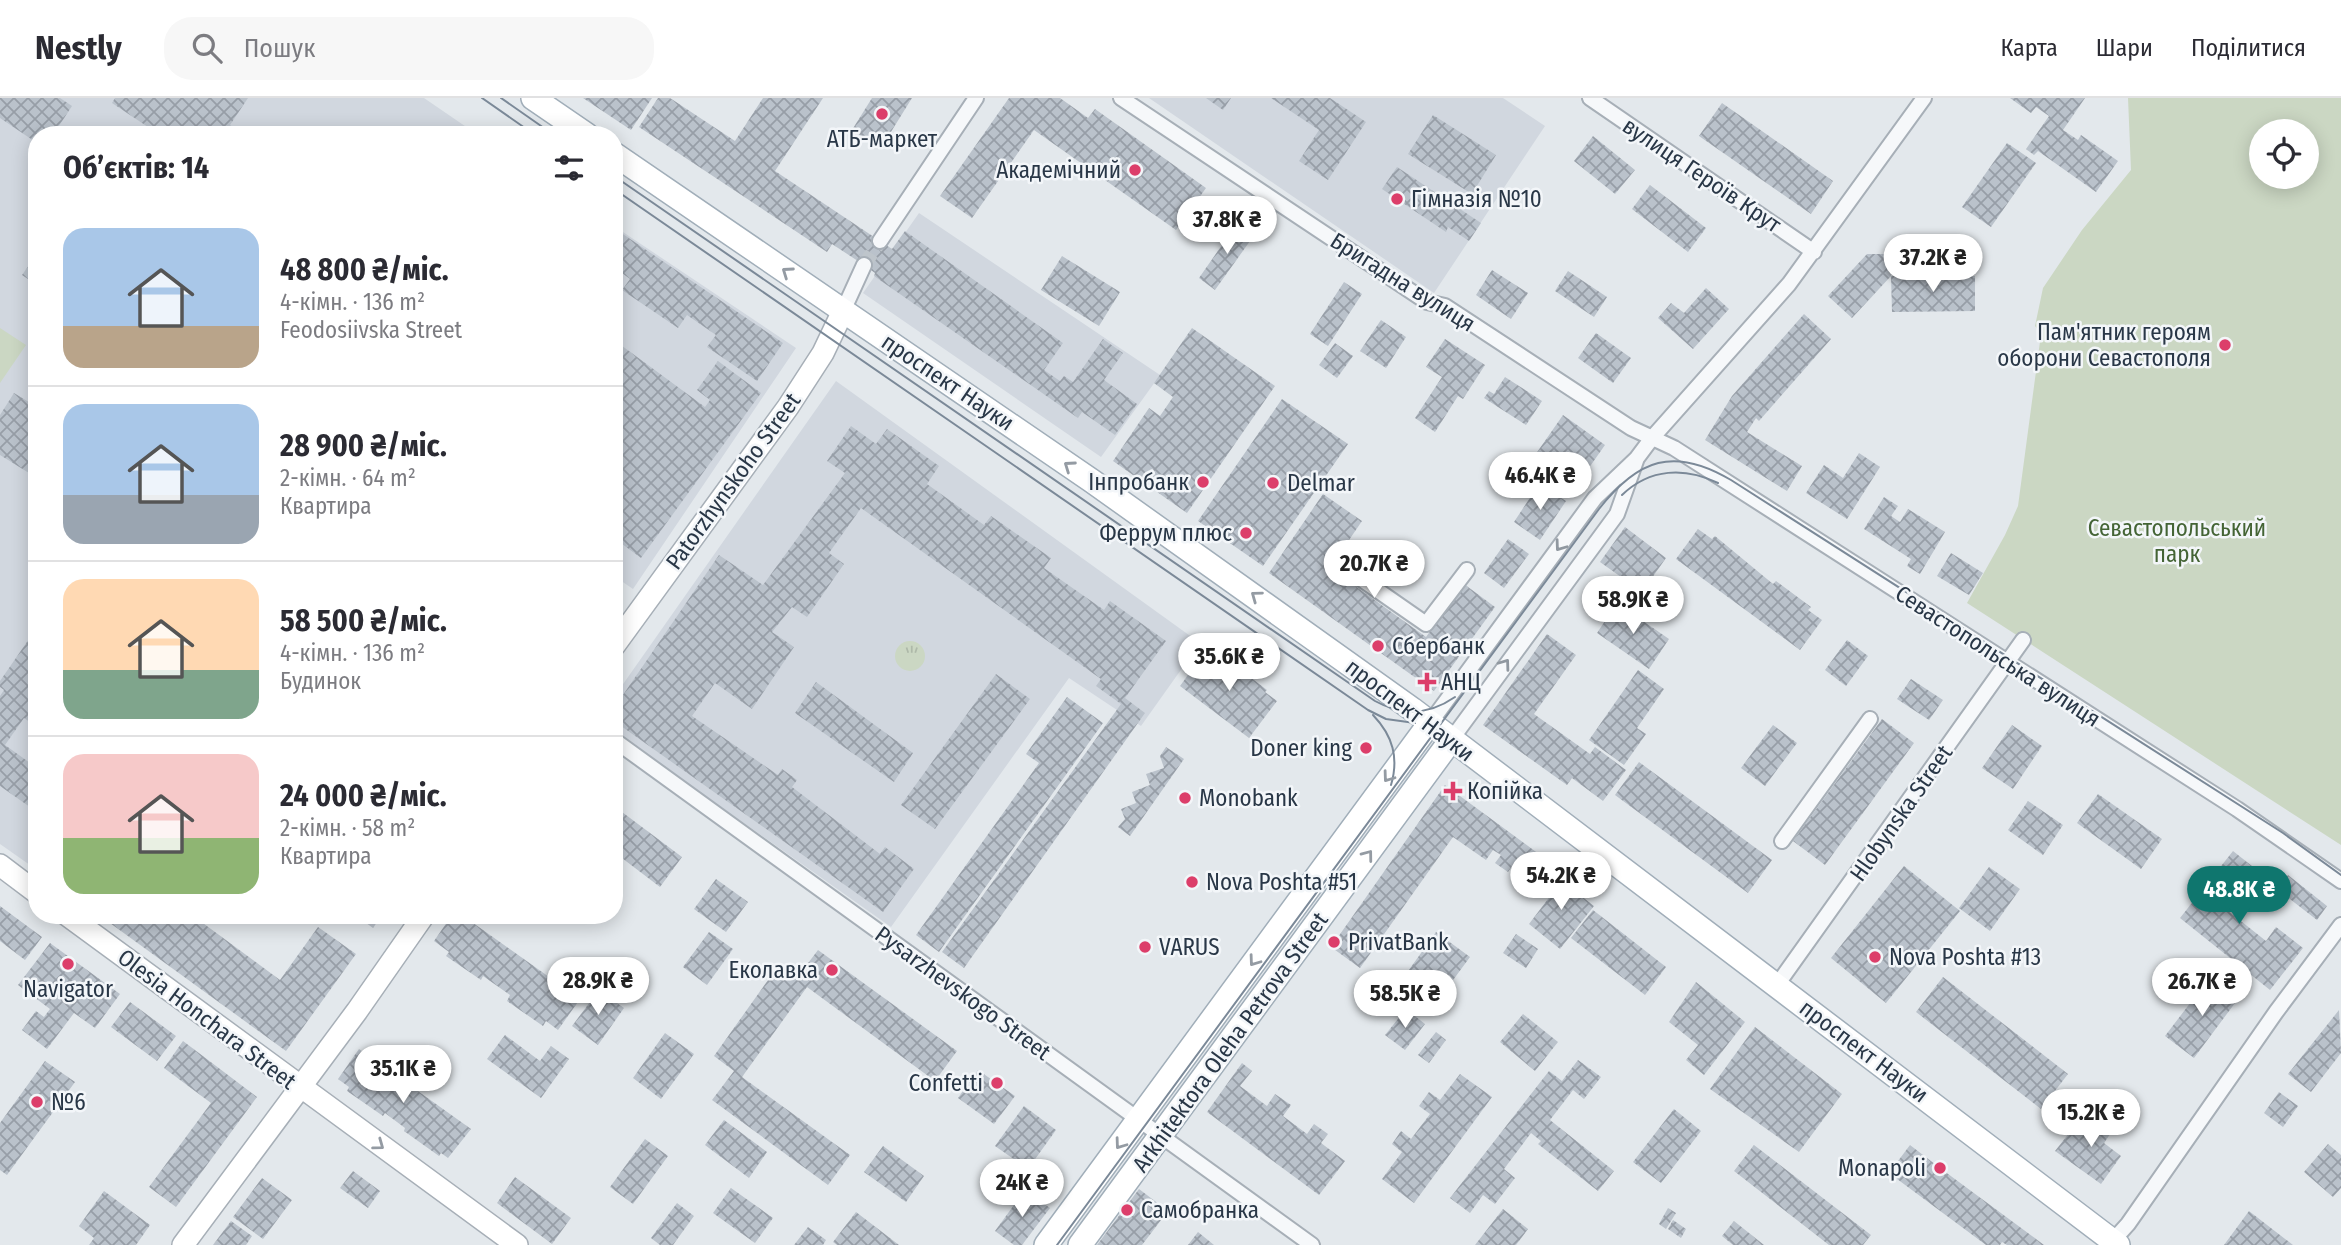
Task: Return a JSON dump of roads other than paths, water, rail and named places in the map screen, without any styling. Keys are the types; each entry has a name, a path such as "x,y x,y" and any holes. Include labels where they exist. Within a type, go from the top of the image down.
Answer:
{"main road":[{"path":"533,98 574,126"},
{"name":"проспект Науки","path":"623,160 1202,558 1430,723 1777,985 2113,1244"},
{"name":"Arkhitektora Oleha Petrova Street","path":"1046,1245 1430,723"},
{"name":"Arkhitektora Oleha Petrova Street","path":"1080,1245 1451,740"}],"street":[{"path":"880,241 976,98"},
{"name":"Бригадна вулиця","path":"1121,98 1427,302 1445,306 1631,428 1652,438"},
{"name":"вулиця Героїв Крут","path":"1590,98 1814,252"},
{"name":"Arkhitektora Oleha Petrova Street","path":"1451,740 1617,514 1637,458 1814,252 1924,98"},
{"path":"843,311 864,265"},
{"name":"Patorzhynskoho Street","path":"623,634 788,407 823,353 843,311"},
{"name":"Севастопольська вулиця","path":"1652,438 1691,459 2277,835 2341,881"},
{"path":"1430,723 1595,498 1637,458"},
{"path":"1344,567 1426,624 1467,569"},
{"name":"Hlobynska Street","path":"1777,985 2023,640"},
{"path":"1782,841 1870,719"},
{"name":"Pysarzhevskogo Street","path":"623,747 1137,1121 1312,1245"},
{"path":"0,865 28,885"},
{"name":"Olesia Honchara Street","path":"79,924 517,1245"},
{"path":"183,1245 418,924"},
{"path":"2113,1244 2276,1012 2341,925"}],"tunnel":[{"path":"864,265 880,241"}],"tram line":[{"path":"482,98 522,126"},
{"path":"501,98 541,126"},
{"path":"623,182 1375,701 1395,709 1415,711 1435,707 1455,697"},
{"path":"623,195 1368,710 1386,719 1415,723"},
{"path":"1057,1245 1599,509 1628,479 1658,463 1692,463 1731,480 2283,833 2341,875"},
{"path":"1622,495 1644,479 1668,473 1693,474 1718,483"},
{"path":"1373,715 1390,739 1394,757 1391,785"}],"place":[{"name":"АТБ-маркет","path":"882,114"},
{"name":"Академічний","path":"1135,170"},
{"name":"Гімназія №10","path":"1397,199"},
{"name":"Пам'ятник героям оборони Севастополя","path":"2225,345"},
{"name":"Інпробанк","path":"1203,482"},
{"name":"Delmar","path":"1273,483"},
{"name":"Феррум плюс","path":"1246,533"},
{"name":"Сбербанк","path":"1378,646"},
{"name":"АНЦ","path":"1427,682"},
{"name":"Doner king","path":"1366,748"},
{"name":"Копійка","path":"1453,791"},
{"name":"Monobank","path":"1185,798"},
{"name":"Nova Poshta #51","path":"1192,882"},
{"name":"PrivatBank","path":"1334,942"},
{"name":"VARUS","path":"1145,947"},
{"name":"Nova Poshta #13","path":"1875,957"},
{"name":"Navigator","path":"68,964"},
{"name":"Еколавка","path":"832,970"},
{"name":"Confetti","path":"997,1083"},
{"name":"№6","path":"37,1102"},
{"name":"Monapoli","path":"1940,1168"},
{"name":"Самобранка","path":"1127,1210"}],"park label":[{"name":"Севастопольський парк","path":"2177,541"}]}
